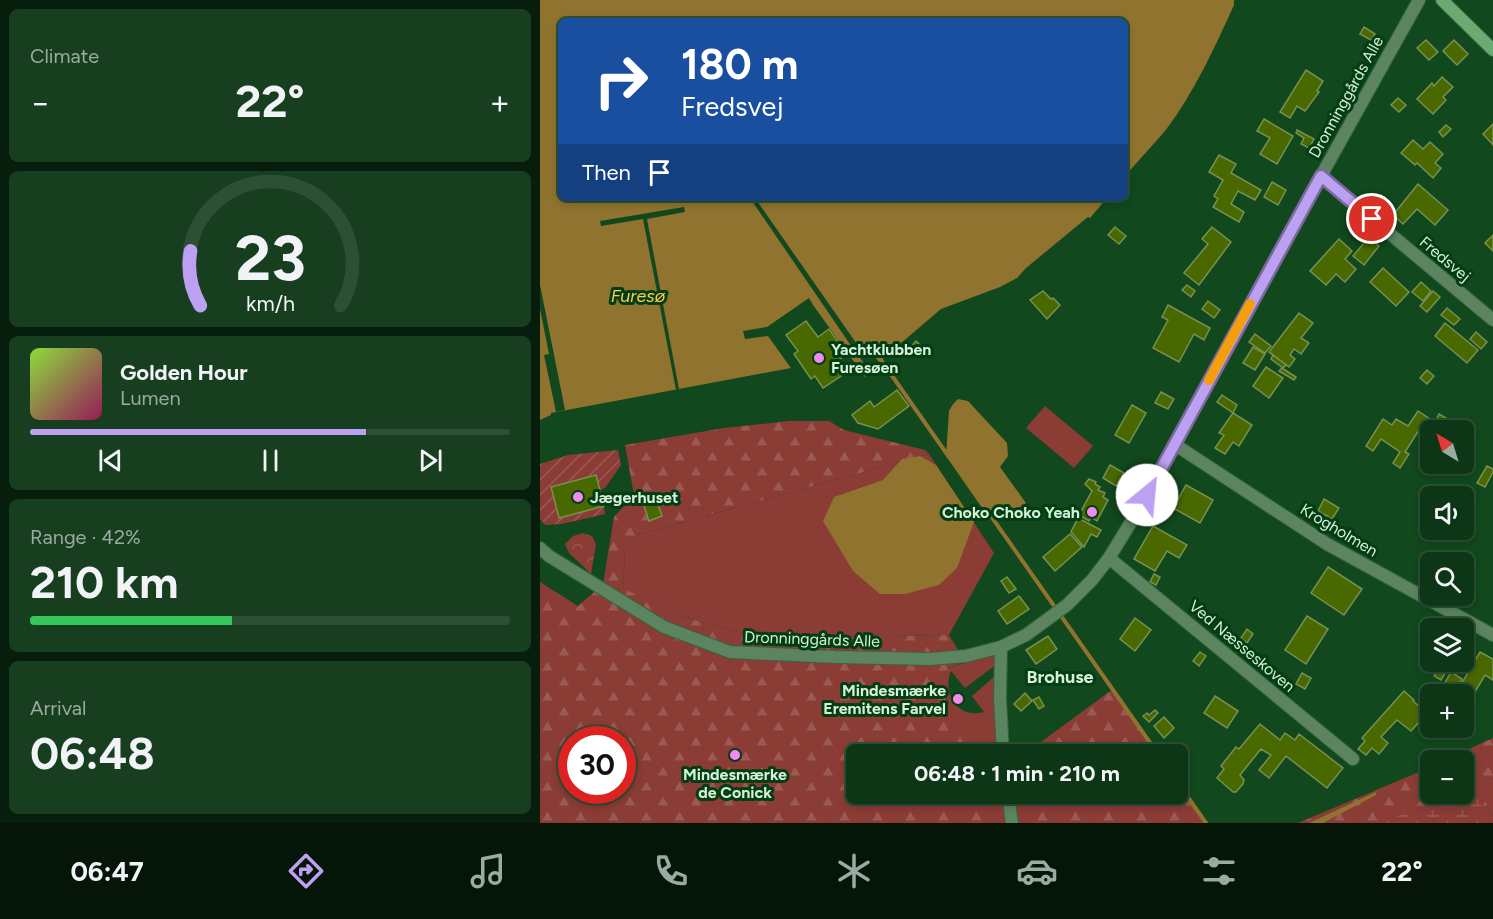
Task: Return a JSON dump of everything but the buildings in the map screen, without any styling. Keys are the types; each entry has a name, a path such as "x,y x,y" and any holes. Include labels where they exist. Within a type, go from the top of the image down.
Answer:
{"street":[{"name":"Dronninggårds Alle","path":"540,548 549,556 664,627 730,652 930,659 966,656 1001,647 1026,635 1067,605 1092,580 1109,558 1145,499 1173,444 1419,0"},
{"path":"1442,0 1493,50"},
{"name":"Fredsvej","path":"1321,176 1493,321"},
{"name":"Krogholmen","path":"1173,444 1326,544 1493,635"},
{"name":"Ved Næsseskoven","path":"1109,558 1353,759"},
{"path":"1001,647 1002,744"},
{"path":"1009,804 1012,823"}],"green space":[{"path":"1045,406 1093,446 1074,468 1026,428"},
{"path":"789,421 829,421 844,430 925,450 929,454 637,535 625,550 623,588 683,617 762,638 949,635 965,662 949,668 942,685 945,697 974,744 846,744 846,804 1188,804 1188,795 1207,823 540,823 540,582 578,606 603,584 614,517 634,495 625,445 724,428"},
{"path":"618,450 621,465 605,488 600,490 596,475 551,487 559,518 604,506 605,514 562,524 545,525 540,519 540,464 568,455"},
{"path":"929,454 994,553 949,635 762,638 683,617 623,589 625,550 637,535"},
{"path":"583,533 592,536 596,544 591,574 569,553 565,544 573,536"},
{"path":"994,653 997,664 965,688 951,671 949,688 950,696 959,708 966,712 984,712 972,696 996,675 998,744 974,744 968,736 943,690 944,676 949,668"},
{"path":"1113,689 1152,744 1031,744 1041,742"},
{"path":"1493,738 1493,778 1476,783 1493,816 1493,823 1298,823 1420,772 1420,804 1474,804 1474,750 1467,750"},
{"path":"1493,778 1493,816 1475,783"},
{"path":"1474,791 1490,823 1382,823 1425,804 1474,804"}],"water":[{"name":"Furesø","path":"540,0 1234,0 1234,5 1195,86 1165,131 1128,173 1128,18 558,18 558,201 1104,201 1090,218 1088,217 1017,278 1000,287 941,309 879,362 867,346 857,353 870,373 865,377 813,305 769,336 791,368 551,413 540,420"},
{"path":"958,399 968,401 1007,443 1008,456 1000,467 1026,503 1012,513 987,512 946,456 949,411"},
{"path":"920,456 936,465 974,522 957,568 939,585 905,594 880,594 853,571 823,521 834,497 883,480 902,459"},
{"path":"1376,792 1376,795 1323,823 1309,823"}],"pier":[{"path":"752,201 757,201 861,350 856,353"},
{"path":"684,207 685,212 647,219 679,389 676,390 643,219 601,226 600,221"},
{"path":"540,285 565,410 556,412 544,355 549,354 540,309"},
{"path":"809,298 813,305 806,310 807,313 773,336 794,367 791,368 768,336 745,339 743,331 767,327"}],"waterway":[{"path":"881,360 949,457"},
{"path":"986,509 1151,744"},
{"path":"1188,797 1206,823"}],"slow traffic":[{"path":"1209,380 1250,304"}],"place":[{"name":"Yachtklubben Furesøen","path":"819,358"},
{"name":"Jægerhuset","path":"578,497"},
{"name":"Choko Choko Yeah","path":"1092,512"},
{"name":"Mindesmærke Eremitens Farvel","path":"958,699"},
{"name":"Mindesmærke de Conick","path":"735,755"}],"district":[{"name":"Brohuse","path":"1060,677"}],"route":[{"path":"1147,495 1321,176 1372,219"}]}
